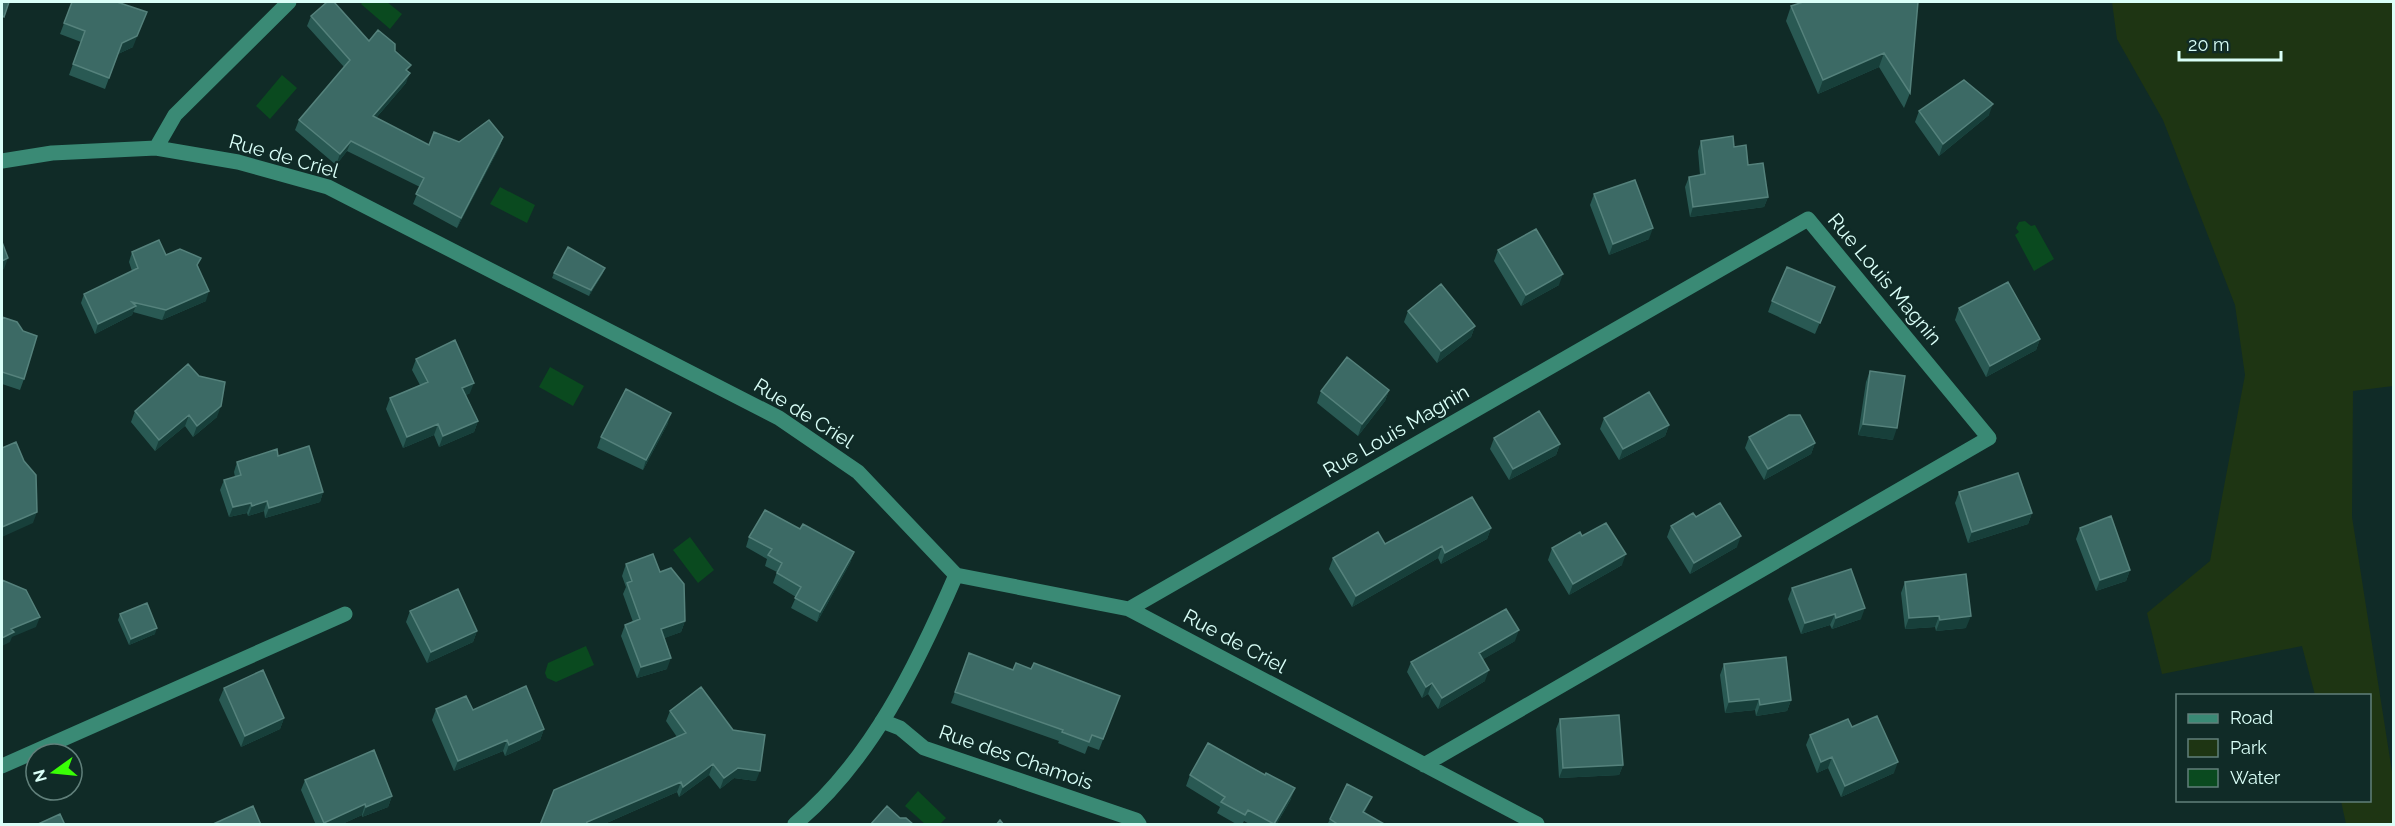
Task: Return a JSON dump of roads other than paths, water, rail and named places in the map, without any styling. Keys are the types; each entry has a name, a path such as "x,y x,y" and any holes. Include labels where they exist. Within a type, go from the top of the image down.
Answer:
{"street":[{"path":"156,148 175,115 289,2"},
{"name":"Rue de Criel","path":"2,161 52,153 156,148 238,162 328,187 779,418 858,472 956,575 1129,609 1537,825"},
{"name":"Rue Louis Magnin","path":"1129,609 1808,219 1989,438 1424,765"},
{"path":"795,825 815,808 857,759 882,721 932,631 956,575"},
{"path":"2,766 345,614"},
{"name":"Rue des Chamois","path":"882,721 900,728 924,748 1136,823"}],"water":[{"path":"363,2 387,2 402,14 390,29 361,4"},
{"path":"282,75 297,88 270,119 256,106"},
{"path":"500,187 535,205 527,223 490,204"},
{"path":"2025,221 2031,226 2035,225 2054,259 2034,271 2015,235 2019,232 2016,228 2019,222"},
{"path":"550,367 584,386 573,406 539,387"},
{"path":"690,537 714,570 698,583 673,550"},
{"path":"586,646 594,665 556,682 547,678 545,673 548,663"},
{"path":"918,791 946,818 940,824 925,824 905,806"}]}
